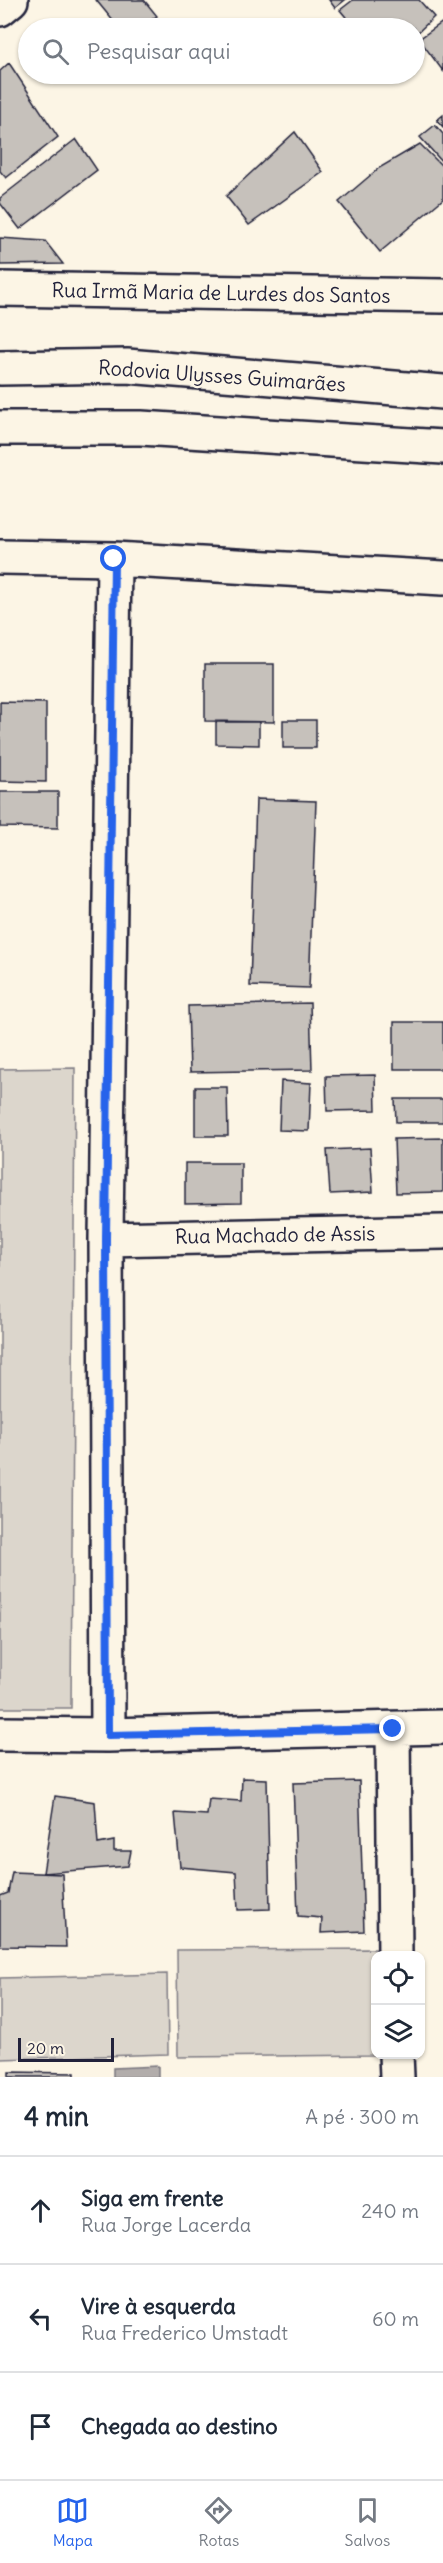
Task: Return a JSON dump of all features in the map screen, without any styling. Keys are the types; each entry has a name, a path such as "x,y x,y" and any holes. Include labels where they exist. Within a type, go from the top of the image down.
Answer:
{"main road":[{"path":"0,9 11,0"},
{"name":"Rua Irmã Maria de Lurdes dos Santos","path":"0,289 443,296"},
{"name":"Rodovia Ulysses Guimarães","path":"0,368 127,366 443,392"},
{"path":"0,428 141,428 443,447"},
{"path":"0,557 114,559 443,578"},
{"path":"108,1735 106,1239 114,559"},
{"name":"Rua Machado de Assis","path":"106,1239 443,1232"},
{"path":"0,1734 108,1735 443,1727"},
{"path":"393,1729 395,1951"},
{"path":"396,2059 397,2077"}],"shaded area":[{"path":"75,1068 71,1708 0,1708 0,1069"},
{"path":"376,1949 376,1951 371,1951 371,2055 178,2057 177,1950"},
{"path":"167,1974 168,2054 0,2059 0,1978"},
{"path":"158,2066 158,2077 113,2077 113,2068"}],"building":[{"path":"96,0 144,0 157,16 154,18 111,18"},
{"path":"329,0 345,0 335,8"},
{"path":"353,0 419,0 434,17 425,26 425,18 347,18 340,10"},
{"path":"443,22 443,71 425,47 425,35"},
{"path":"9,63 18,77 18,84 23,84 58,137 6,178 0,171 0,71"},
{"path":"443,115 443,127 437,120"},
{"path":"435,125 443,134 443,163 420,137"},
{"path":"295,132 323,172 249,225 226,196"},
{"path":"76,139 97,170 20,229 0,203 0,198"},
{"path":"420,144 443,167 443,199 380,252 339,202 379,168"},
{"path":"0,238 45,241 63,264 0,265"},
{"path":"205,664 274,664 274,722 205,721"},
{"path":"0,702 46,703 46,782 0,781"},
{"path":"283,720 316,720 316,748 283,748"},
{"path":"216,722 259,722 259,745 216,744"},
{"path":"0,792 58,792 58,828 0,827"},
{"path":"256,799 316,801 309,988 250,986"},
{"path":"310,1003 312,1070 190,1072 188,1006"},
{"path":"394,1022 443,1022 443,1069 394,1069"},
{"path":"375,1075 376,1110 327,1111 326,1076"},
{"path":"281,1081 311,1083 309,1131 279,1130"},
{"path":"195,1087 227,1087 228,1136 195,1136"},
{"path":"395,1099 443,1099 443,1122 396,1122"},
{"path":"443,1138 443,1192 396,1193 394,1139"},
{"path":"370,1148 373,1192 330,1194 327,1150"},
{"path":"185,1163 241,1163 241,1203 185,1204"},
{"path":"242,1778 267,1779 270,1909 238,1910 236,1872 180,1867 175,1813 207,1815 209,1799 241,1801"},
{"path":"359,1781 364,1931 321,1933 322,1918 298,1916 293,1783"},
{"path":"55,1796 95,1802 98,1844 114,1841 114,1851 131,1851 128,1866 43,1873"},
{"path":"12,1872 62,1874 66,1947 0,1946 0,1896 8,1893"},
{"path":"9,2072 75,2073 75,2077 9,2077"}],"route":[{"path":"114,559 106,1239 108,1735 393,1729"}]}
